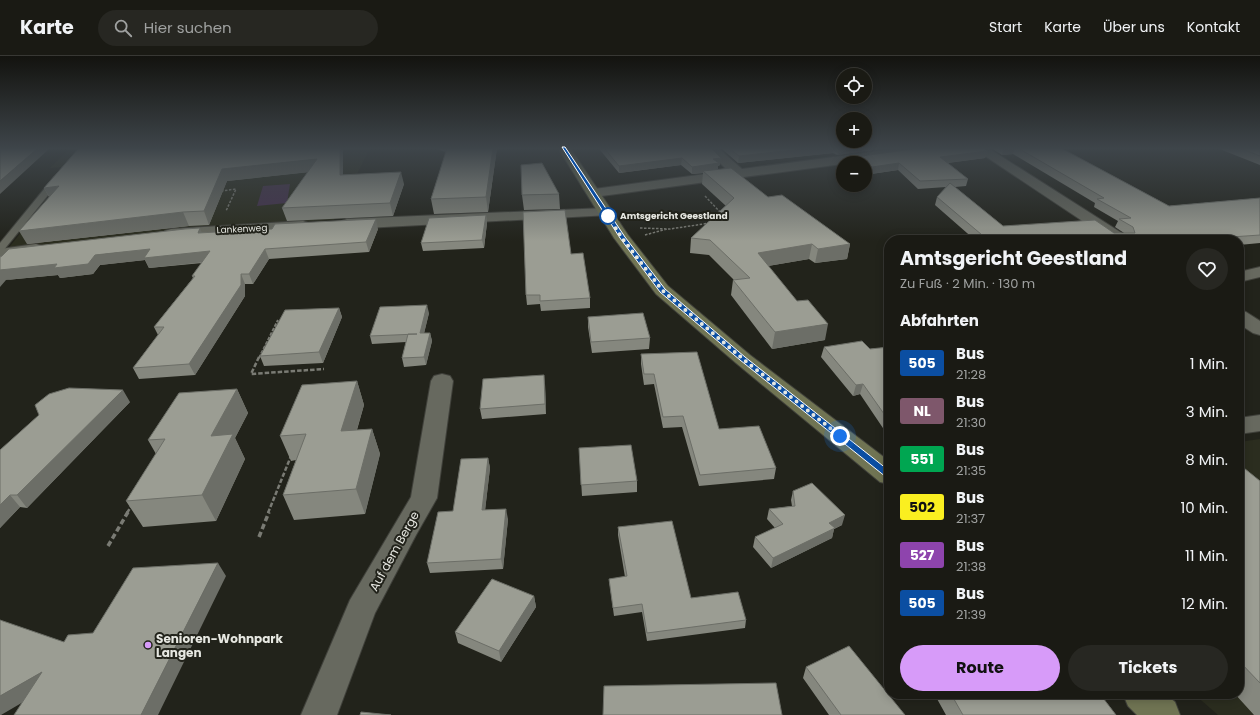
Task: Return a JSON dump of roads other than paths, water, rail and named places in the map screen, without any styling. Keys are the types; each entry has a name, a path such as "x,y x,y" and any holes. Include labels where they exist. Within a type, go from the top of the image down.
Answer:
{"main road":[{"path":"585,179 618,231 662,290 743,359 884,471"},
{"path":"1145,699 1162,715"}],"street":[{"path":"594,193 699,179"},
{"path":"1027,179 1114,235"},
{"path":"330,225 605,212"},
{"name":"Lankenweg","path":"158,235 217,230 314,226"},
{"path":"0,254 52,248"},
{"path":"1244,276 1260,272"},
{"path":"1244,319 1260,329"},
{"name":"Auf dem Berge","path":"319,715 360,610 424,498 442,381"},
{"path":"1244,425 1260,423"}],"lane":[{"path":"0,249 57,179"}],"place":[{"name":"Amtsgericht Geestland","path":"608,216"},
{"name":"Senioren-Wohnpark Langen","path":"148,645"}]}
